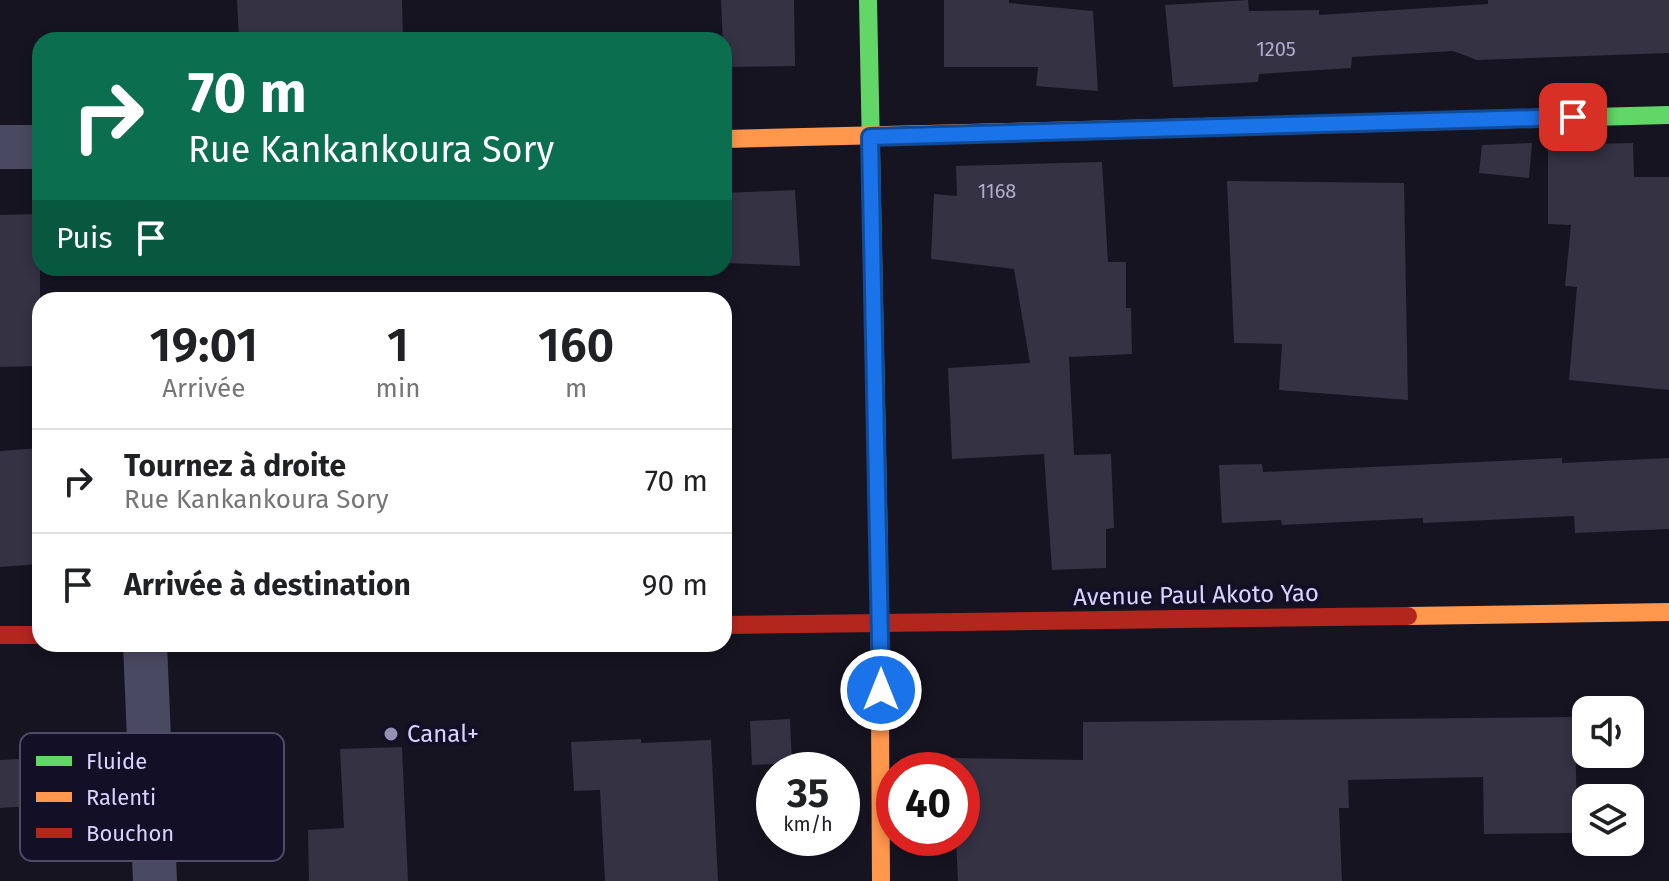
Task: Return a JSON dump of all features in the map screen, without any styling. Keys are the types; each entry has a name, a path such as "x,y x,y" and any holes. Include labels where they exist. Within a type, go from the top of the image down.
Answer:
{"street":[{"path":"868,0 880,623 881,881"},
{"path":"732,139 1669,115"},
{"path":"0,147 32,147"},
{"name":"Avenue Paul Akoto Yao","path":"732,625 1669,612"},
{"path":"0,635 32,635"},
{"path":"145,652 149,733"},
{"path":"154,861 155,881"}],"building":[{"path":"237,0 402,0 403,32 239,32"},
{"path":"721,0 794,0 795,66 732,67 732,32 722,32"},
{"path":"944,0 1009,0 1009,3 1093,11 1098,91 1036,86 1038,67 944,67"},
{"path":"1248,0 1249,11 1319,10 1319,15 1488,4 1488,0 1669,0 1669,53 1477,60 1453,51 1352,57 1351,68 1259,74 1258,82 1173,87 1165,5"},
{"path":"1532,143 1529,178 1479,173 1482,145"},
{"path":"1633,143 1634,177 1669,177 1669,390 1569,380 1577,287 1565,286 1571,225 1548,224 1548,145"},
{"path":"1102,162 1108,262 1126,262 1126,308 1131,308 1132,354 1069,357 1074,455 1111,454 1114,528 1106,529 1106,568 1052,570 1044,454 952,459 948,368 1030,363 1014,269 931,259 934,194 957,196 956,166"},
{"path":"1227,181 1404,183 1408,400 1279,390 1282,344 1234,343"},
{"path":"795,190 800,266 732,263 732,193"},
{"path":"32,214 32,276 40,276 40,292 32,292 32,366 0,367 0,215"},
{"path":"32,449 32,565 0,567 0,451"},
{"path":"1562,458 1562,463 1669,458 1669,529 1575,533 1574,516 1423,523 1423,518 1282,525 1281,520 1222,523 1219,465 1262,464 1263,472"},
{"path":"1572,717 1572,768 1576,768 1576,784 1572,784 1572,833 1484,834 1483,777 1348,780 1349,808 1339,808 1342,881 958,881 957,856 980,856 980,758 1083,760 1083,722"},
{"path":"790,719 792,752 756,752 756,765 752,765 750,721"},
{"path":"641,739 641,743 711,740 718,881 605,881 600,790 574,791 571,742"},
{"path":"402,747 408,881 309,881 308,830 344,828 340,749"},
{"path":"20,759 20,807 0,808 0,760"}],"traffic: fast":[{"path":"868,0 879,552"},
{"path":"1287,125 1669,115"}],"traffic: slow":[{"path":"732,139 1287,125"},
{"path":"879,552 881,881"},
{"path":"1408,616 1669,612"}],"traffic: jam":[{"path":"732,625 1408,616"},
{"path":"0,635 32,635"}],"place":[{"name":"Canal+","path":"391,734"}],"route":[{"path":"881,690 870,137 1573,117"}]}
